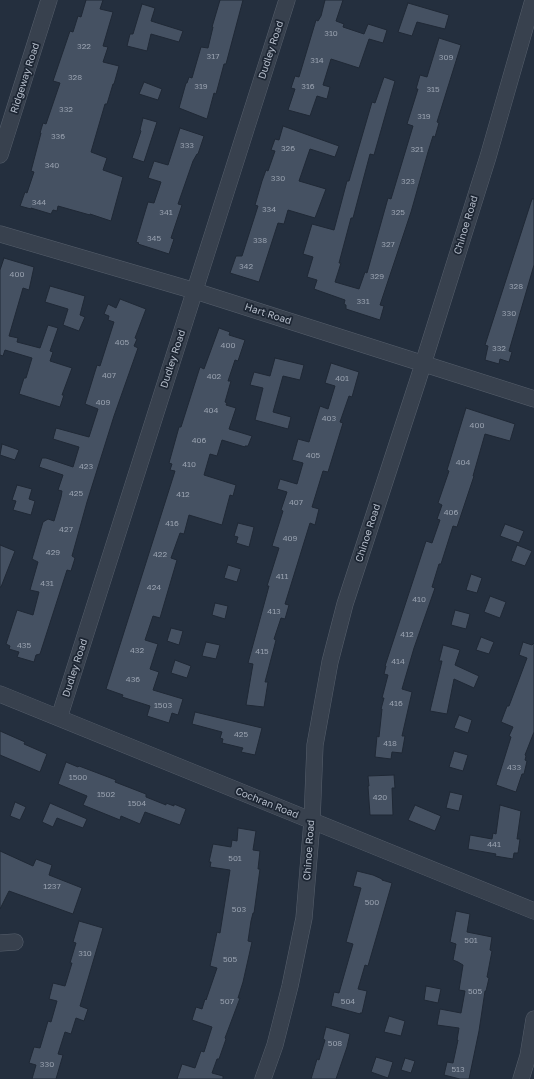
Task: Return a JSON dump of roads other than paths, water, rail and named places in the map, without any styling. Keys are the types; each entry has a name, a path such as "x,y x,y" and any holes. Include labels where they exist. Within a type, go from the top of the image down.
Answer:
{"street":[{"name":"Ridgeway Road","path":"0,155 49,0"},
{"name":"Dudley Road","path":"59,718 287,0"},
{"name":"Chinoe Road","path":"263,1079 275,1045 298,954 304,918 312,821 315,745 330,662 345,604 488,157 533,0"},
{"name":"Hart Road","path":"0,234 194,291 534,399"},
{"name":"Cochran Road","path":"0,694 534,911"},
{"path":"521,1079 528,1056 534,1019"}]}
